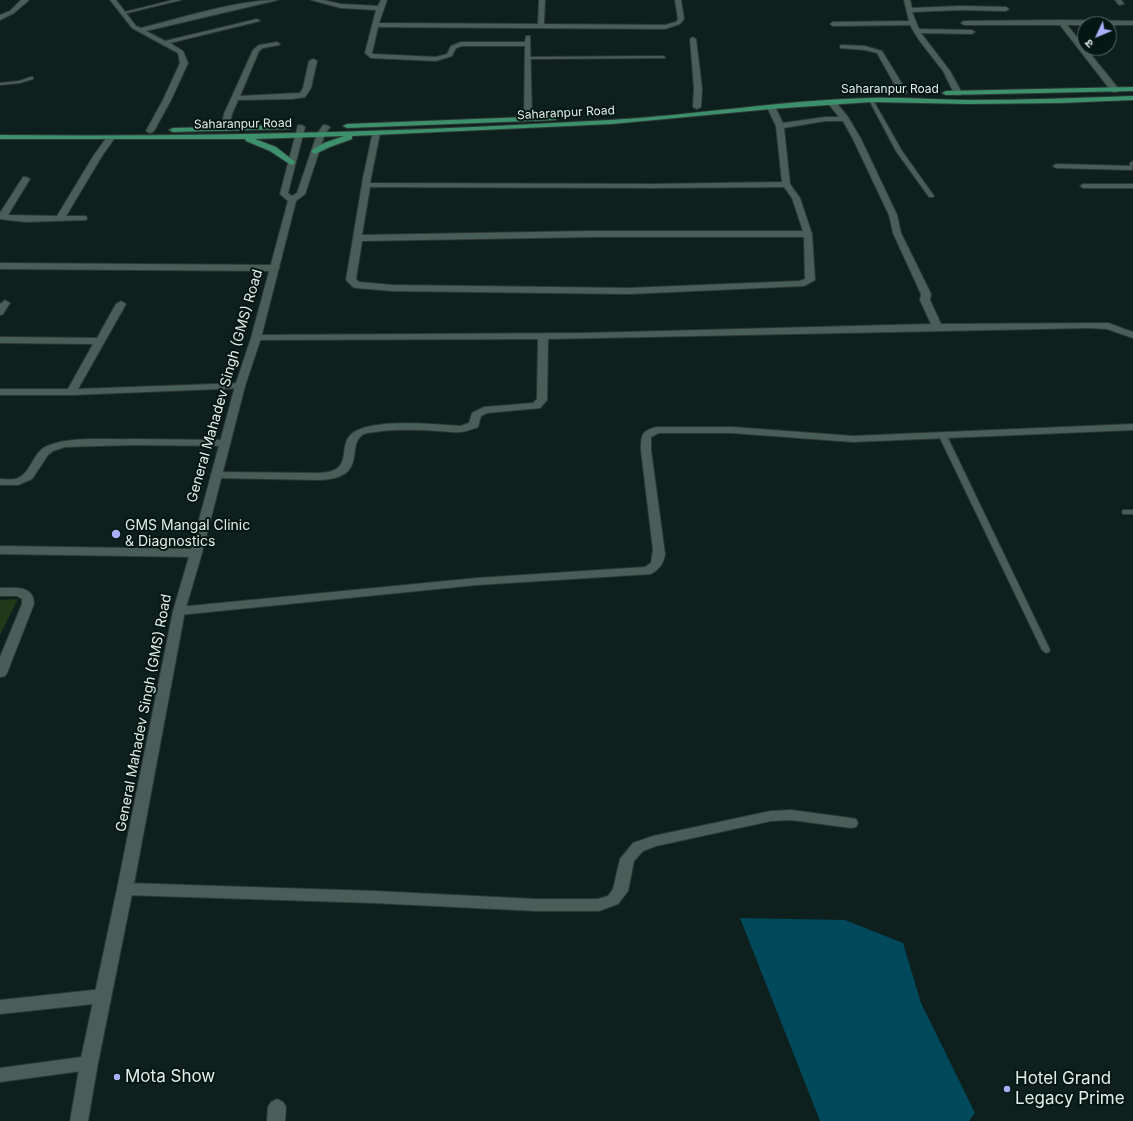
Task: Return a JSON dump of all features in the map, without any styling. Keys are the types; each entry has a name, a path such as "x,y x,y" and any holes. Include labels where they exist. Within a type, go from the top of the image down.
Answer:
{"main road":[{"name":"Saharanpur Road","path":"934,93 1133,89"},
{"name":"Saharanpur Road","path":"0,137 239,137 326,127 528,118 609,119 697,107 825,95 907,92"},
{"name":"Saharanpur Road","path":"0,130 82,132 225,128 299,131 321,134 362,134 609,119 871,100 968,102 1060,101 1133,98"},
{"path":"315,152 327,145 362,134"},
{"path":"239,137 266,145 291,163"}],"street":[{"path":"13,0 24,2"},
{"path":"114,0 134,27 181,52 184,63 168,100 150,131"},
{"path":"141,30 223,10 275,0"},
{"path":"314,0 341,6 380,8"},
{"path":"384,0 380,8 368,53 371,56 436,59 450,55 453,47 461,44 527,44"},
{"path":"542,0 542,26"},
{"path":"375,25 673,26 681,19 678,0"},
{"path":"907,0 912,22 916,31 946,71 958,93"},
{"path":"0,18 12,12 24,2"},
{"path":"909,10 960,8 1006,9"},
{"path":"163,43 258,21"},
{"path":"833,24 912,22"},
{"path":"1061,22 1115,90"},
{"path":"964,23 1133,23"},
{"path":"528,118 527,44 529,26"},
{"path":"916,31 972,32"},
{"path":"692,39 698,88 697,107"},
{"path":"225,128 228,114 256,50 261,46 278,44"},
{"path":"842,47 872,49 880,52 907,92"},
{"path":"236,98 292,97 302,95 307,88 314,61"},
{"path":"831,102 845,119 857,139 893,215 897,233 926,294 925,300 937,327"},
{"path":"376,133 351,280 356,285 394,288 629,291 790,285 807,282 810,280 808,234 796,198 786,184 780,126 771,107"},
{"path":"780,126 825,119 845,119"},
{"name":"General Mahadev Singh (GMS) Road","path":"79,1121 89,1063 125,889 179,611 226,443 240,386 256,338 292,200 301,194 321,134 326,127"},
{"path":"292,200 284,194 299,131"},
{"path":"60,218 110,138"},
{"path":"26,179 2,217 18,219 83,218"},
{"path":"366,185 655,186 786,184"},
{"path":"357,238 592,234 808,234"},
{"path":"0,266 275,268"},
{"path":"0,312 5,303"},
{"path":"71,392 121,304"},
{"path":"256,338 585,336 937,327 1090,326 1108,326 1133,335"},
{"path":"216,475 314,476 337,474 343,470 346,464 354,437 362,430 388,427 465,428 474,425 476,415 484,410 536,406 542,400 543,336"},
{"path":"0,340 100,341"},
{"path":"0,392 71,392 240,386"},
{"path":"179,611 421,586 647,571 655,567 659,561 646,450 646,437 650,433 657,430 732,430 824,438 943,436 1133,427"},
{"path":"0,482 24,480 28,477 44,453 49,449 64,444 111,442 226,443"},
{"path":"0,550 196,553"},
{"path":"0,592 19,592 28,597 28,604 0,673"},
{"path":"125,889 374,897 536,905 599,905 613,900 620,891 627,859 638,847 653,841 771,816 791,815 851,823"},
{"path":"0,1008 103,996"},
{"path":"0,1075 89,1063"}],"lane":[{"path":"123,13 179,0"},
{"path":"527,58 663,57"},
{"path":"0,84 12,84 31,78"},
{"path":"871,100 907,163 931,196"},
{"path":"1056,166 1133,166"},
{"path":"1083,186 1133,186"},
{"path":"943,436 1046,650"}],"green space":[{"path":"18,599 0,635 0,600"}],"water":[{"path":"740,918 845,920 903,943 921,1003 975,1113 969,1121 820,1121"}],"place":[{"name":"GMS Mangal Clinic & Diagnostics","path":"116,534"},
{"name":"Mota Show","path":"117,1077"},
{"name":"Hotel Grand Legacy Prime","path":"1007,1089"}]}
